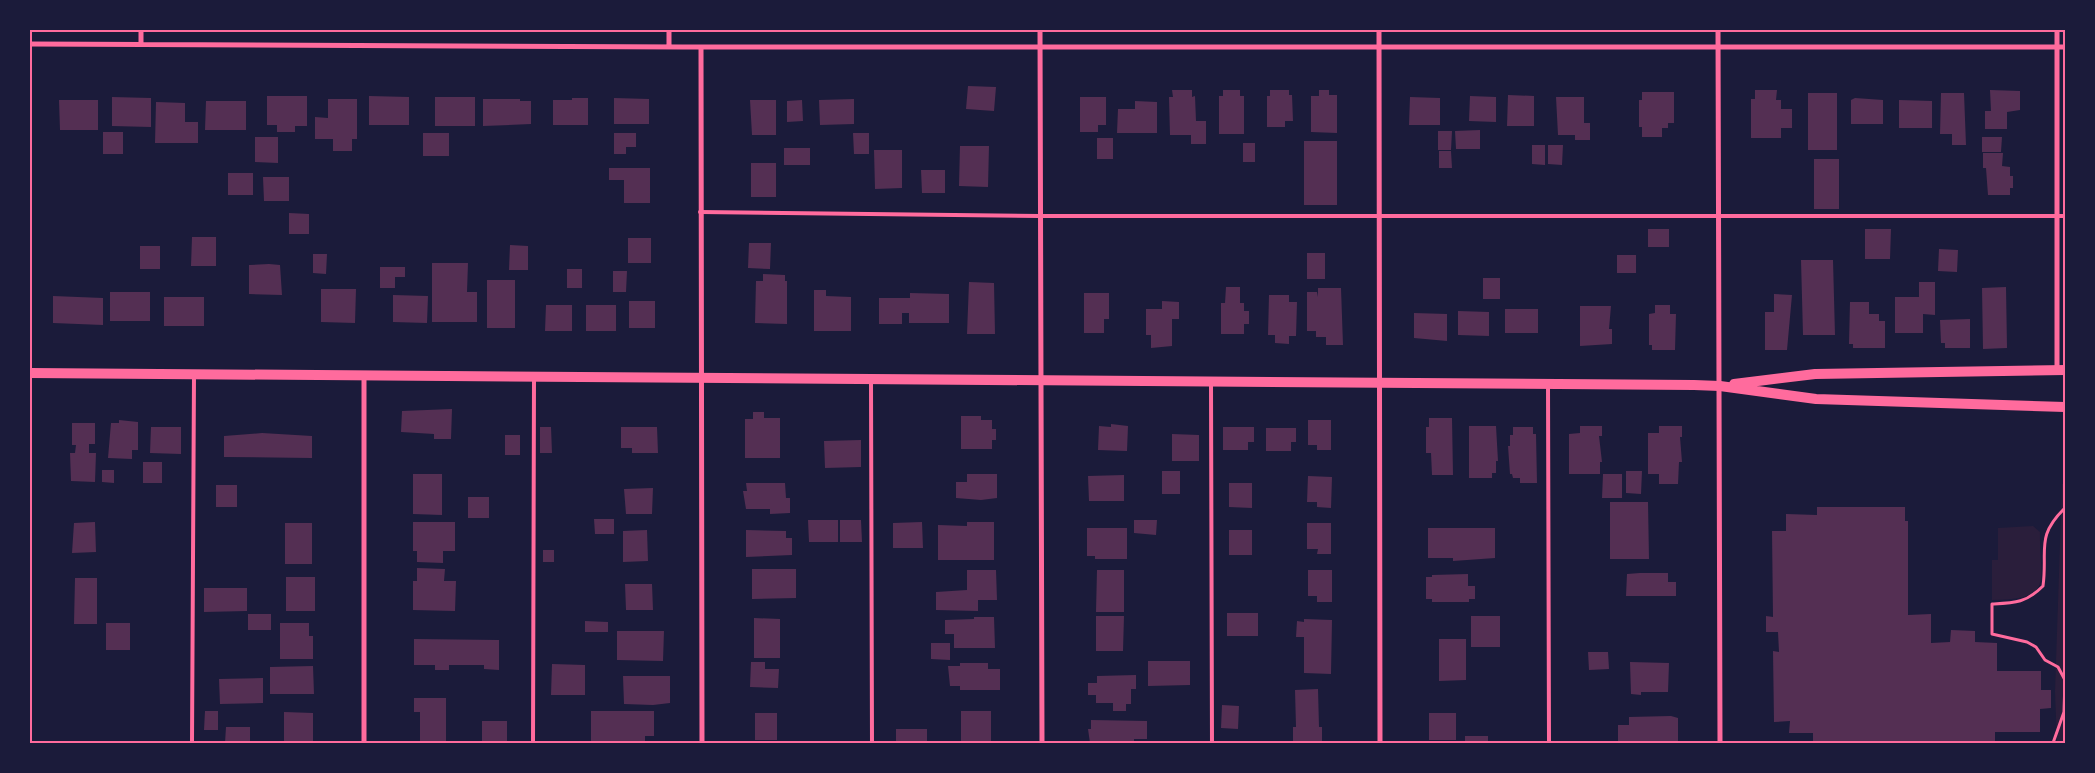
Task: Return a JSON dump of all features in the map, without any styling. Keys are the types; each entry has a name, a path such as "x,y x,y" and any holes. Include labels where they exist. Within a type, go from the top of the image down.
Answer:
{"main road":[{"path":"1720,386 1815,374 2061,370"},
{"path":"30,373 1720,386 1816,399 2065,406"}],"street":[{"path":"141,44 142,30"},
{"path":"669,30 669,47"},
{"path":"1040,30 1039,216 1042,743"},
{"path":"1379,30 1380,743"},
{"path":"1718,30 1720,743"},
{"path":"2057,30 2056,216 2061,370"},
{"path":"30,44 669,47 2065,47"},
{"path":"701,47 702,743"},
{"path":"364,376 364,743"}],"lane":[{"path":"700,212 1039,216 2065,216"},
{"path":"192,743 194,375"},
{"path":"533,743 534,377"},
{"path":"871,380 872,743"},
{"path":"1211,382 1212,743"},
{"path":"1548,384 1549,743"}],"path":[{"path":"2053,743 2063,718 2065,680 2058,667 2045,660 2036,647 2027,642 1992,634 1992,604 2014,603 2032,597 2043,586 2044,541 2047,529 2065,508"}],"shaded area":[{"path":"2062,484 2065,484 2065,743 2057,743 2055,692"},
{"path":"2033,526 2040,532 2040,584 2035,591 2026,596 1992,600 1992,560 1998,560 1998,528"}],"building":[{"path":"968,86 996,87 994,111 966,109"},
{"path":"1172,90 1192,90 1192,97 1195,96 1196,121 1206,121 1206,144 1191,144 1191,135 1170,135 1169,97 1173,97"},
{"path":"1223,90 1240,90 1240,96 1244,96 1244,134 1219,134 1219,96 1223,96"},
{"path":"1270,90 1289,90 1289,95 1292,95 1293,121 1285,121 1285,127 1267,127 1267,96 1270,96"},
{"path":"1319,90 1329,90 1329,95 1337,95 1337,133 1311,132 1311,96 1319,96"},
{"path":"1755,90 1777,90 1776,100 1781,100 1781,109 1792,109 1792,128 1781,128 1781,138 1751,138 1751,99 1755,99"},
{"path":"1990,90 2020,91 2020,110 2007,112 2007,129 1985,129 1985,111 1991,111"},
{"path":"1642,92 1674,92 1674,123 1668,123 1668,128 1662,128 1662,137 1642,137 1642,127 1639,127 1639,100 1642,100"},
{"path":"1808,93 1837,93 1837,150 1808,150"},
{"path":"1941,93 1964,93 1966,145 1952,145 1952,134 1940,134"},
{"path":"1508,95 1534,96 1534,126 1507,126"},
{"path":"267,96 307,96 307,126 295,126 295,132 277,132 277,125 267,125"},
{"path":"369,96 409,97 409,125 369,125"},
{"path":"1470,96 1496,97 1496,122 1469,121"},
{"path":"112,97 151,98 151,127 112,126"},
{"path":"435,97 475,97 475,126 435,126"},
{"path":"1080,97 1106,97 1106,125 1098,125 1098,132 1080,132"},
{"path":"1410,97 1440,98 1440,125 1409,125"},
{"path":"1556,97 1584,97 1584,123 1590,123 1590,140 1575,140 1575,135 1558,135"},
{"path":"572,98 588,98 588,125 553,125 553,100 572,100"},
{"path":"614,98 649,99 649,124 614,124"},
{"path":"1855,98 1883,100 1883,124 1851,124 1851,100"},
{"path":"328,99 357,99 357,139 352,139 352,151 333,151 333,139 315,139 315,117 328,118"},
{"path":"483,99 520,99 520,101 531,101 531,124 483,126"},
{"path":"854,99 854,124 820,125 819,100"},
{"path":"59,100 98,100 98,130 60,130"},
{"path":"750,100 776,100 776,135 752,135"},
{"path":"802,100 803,121 787,122 787,101"},
{"path":"1899,100 1932,101 1932,128 1899,128"},
{"path":"206,101 246,101 246,130 205,130"},
{"path":"1135,101 1157,102 1157,133 1117,133 1118,109 1135,109"},
{"path":"156,102 185,103 185,122 198,122 198,143 155,143"},
{"path":"1480,130 1480,149 1456,149 1455,131"},
{"path":"1438,131 1452,131 1451,150 1438,150"},
{"path":"103,132 123,132 123,154 103,154"},
{"path":"30,133 32,133 32,149 30,149"},
{"path":"423,133 449,133 449,156 423,156"},
{"path":"614,133 636,133 636,147 626,147 626,154 614,154"},
{"path":"853,133 869,133 869,154 854,154"},
{"path":"255,137 278,137 278,163 255,162"},
{"path":"1982,137 2002,137 2001,152 1982,152"},
{"path":"1097,138 1113,138 1113,159 1097,159"},
{"path":"1304,141 1337,141 1337,205 1304,205"},
{"path":"1243,143 1255,143 1255,162 1243,162"},
{"path":"1532,145 1545,145 1545,165 1532,164"},
{"path":"1548,145 1563,145 1562,165 1548,164"},
{"path":"960,146 989,146 988,187 959,186"},
{"path":"784,148 810,148 810,165 784,165"},
{"path":"874,150 902,150 902,188 875,189"},
{"path":"1439,151 1451,151 1452,168 1439,168"},
{"path":"1983,153 2003,153 2002,166 2010,167 2010,176 2013,176 2013,188 2010,188 2010,195 1988,195 1986,168 1983,168"},
{"path":"1814,159 1839,159 1839,209 1814,209"},
{"path":"751,163 776,163 776,197 751,197"},
{"path":"609,168 650,168 650,203 624,203 624,180 609,180"},
{"path":"921,170 945,170 945,193 922,193"},
{"path":"228,173 253,173 253,195 228,195"},
{"path":"263,177 289,177 289,201 264,201"},
{"path":"289,213 309,214 309,234 289,234"},
{"path":"1648,229 1669,229 1669,247 1648,247"},
{"path":"1865,229 1891,229 1890,259 1865,259"},
{"path":"192,237 216,237 216,266 191,266"},
{"path":"628,238 651,238 651,263 628,263"},
{"path":"749,243 771,243 770,269 748,268"},
{"path":"510,245 528,246 528,270 509,270"},
{"path":"140,246 160,246 160,269 140,269"},
{"path":"1939,249 1958,250 1957,272 1938,271"},
{"path":"1307,253 1325,253 1325,279 1307,279"},
{"path":"313,254 327,254 326,274 313,273"},
{"path":"1617,255 1636,255 1636,273 1617,273"},
{"path":"1801,260 1833,260 1835,335 1803,335"},
{"path":"432,263 468,263 467,292 477,292 477,322 432,322"},
{"path":"249,265 280,265 282,295 249,294"},
{"path":"380,267 405,267 405,277 395,277 395,288 380,288"},
{"path":"567,269 582,269 582,288 567,288"},
{"path":"613,271 627,271 626,292 613,292"},
{"path":"763,274 785,275 785,281 787,281 787,324 755,323 756,281 763,281"},
{"path":"1483,278 1500,278 1500,299 1483,299"},
{"path":"487,280 515,280 515,328 487,328"},
{"path":"969,282 994,283 995,334 967,334"},
{"path":"1919,282 1935,282 1935,315 1923,314 1923,333 1895,333 1895,297 1919,297"},
{"path":"1226,287 1240,287 1240,303 1244,303 1244,311 1249,311 1249,324 1244,324 1244,334 1221,334 1221,303 1225,303"},
{"path":"2006,287 2007,348 1983,349 1982,288"},
{"path":"1318,288 1341,288 1343,345 1326,345 1326,337 1316,337 1316,331 1307,331 1307,292 1317,292 1318,297"},
{"path":"321,289 356,289 355,323 321,322"},
{"path":"814,290 826,290 826,296 851,297 851,331 814,331"},
{"path":"110,292 150,292 150,321 110,321"},
{"path":"910,293 949,294 949,323 909,323 909,313 902,313 902,324 879,324 879,298 910,298"},
{"path":"1084,293 1109,293 1109,319 1104,319 1104,333 1084,333"},
{"path":"1774,294 1792,295 1787,350 1765,350 1765,312 1774,312"},
{"path":"393,295 428,296 427,323 393,322"},
{"path":"1269,295 1289,295 1289,302 1297,302 1296,336 1289,336 1289,344 1275,343 1275,335 1268,335"},
{"path":"53,296 103,298 103,325 53,323"},
{"path":"164,297 204,297 204,326 164,326"},
{"path":"629,301 655,301 655,328 629,328"},
{"path":"1162,301 1179,302 1179,319 1172,319 1172,346 1151,348 1151,335 1146,335 1146,309 1162,309"},
{"path":"1850,302 1869,302 1869,314 1879,314 1879,321 1885,321 1885,348 1853,348 1853,344 1849,344"},
{"path":"546,305 572,305 572,331 545,331"},
{"path":"586,305 616,305 616,331 586,331"},
{"path":"1655,305 1670,305 1670,314 1676,314 1675,350 1652,350 1652,345 1649,345 1649,314 1655,313"},
{"path":"1580,306 1611,306 1609,329 1612,329 1612,344 1580,346"},
{"path":"1505,309 1538,309 1538,333 1505,333"},
{"path":"1458,311 1489,312 1489,336 1458,335"},
{"path":"1414,313 1447,314 1447,341 1414,338"},
{"path":"1970,319 1970,348 1945,348 1945,343 1941,343 1940,320"},
{"path":"452,409 451,439 434,439 434,434 401,432 402,411"},
{"path":"753,412 764,412 764,418 780,418 780,458 745,458 745,419 753,419"},
{"path":"961,416 981,416 981,420 992,420 992,429 996,429 996,440 992,440 992,449 961,449"},
{"path":"1429,418 1452,418 1453,475 1432,475 1431,453 1426,453 1426,427 1429,427"},
{"path":"119,420 138,422 138,450 132,450 132,459 108,458 111,423 119,423"},
{"path":"1308,420 1331,420 1331,450 1317,450 1317,445 1308,445"},
{"path":"72,423 95,423 95,444 89,444 89,453 96,453 95,482 71,481 70,453 75,453 76,445 72,445"},
{"path":"1111,424 1128,426 1127,451 1098,450 1099,426 1111,427"},
{"path":"1469,426 1496,426 1498,461 1496,461 1496,473 1492,473 1492,478 1469,478"},
{"path":"1580,426 1602,426 1602,436 1599,436 1602,462 1600,462 1600,474 1569,474 1569,434 1580,433"},
{"path":"1659,426 1682,426 1682,437 1680,437 1682,462 1679,462 1678,484 1659,484 1659,474 1648,474 1648,433 1659,433"},
{"path":"151,427 181,427 181,454 150,453"},
{"path":"540,427 551,427 552,453 540,453"},
{"path":"621,427 657,427 658,453 632,453 632,448 621,448"},
{"path":"1223,427 1254,427 1254,442 1248,442 1248,450 1223,450"},
{"path":"1513,427 1533,427 1533,434 1536,434 1537,483 1520,483 1520,478 1513,478 1512,474 1510,474 1508,446 1510,446 1510,435 1513,435"},
{"path":"1266,428 1296,428 1296,442 1291,442 1291,451 1266,451"},
{"path":"262,433 312,436 312,458 224,457 224,436"},
{"path":"1172,434 1199,435 1199,461 1172,461"},
{"path":"505,435 520,435 520,455 505,455"},
{"path":"861,440 861,467 825,468 824,441"},
{"path":"143,462 162,462 162,483 143,483"},
{"path":"102,470 114,470 114,483 102,482"},
{"path":"1162,471 1180,471 1180,494 1162,494"},
{"path":"1626,471 1642,471 1641,494 1626,493"},
{"path":"413,474 442,474 442,515 413,514"},
{"path":"967,474 997,474 997,498 981,500 956,498 956,482 967,482"},
{"path":"1603,474 1622,474 1622,498 1602,498"},
{"path":"1124,475 1124,501 1089,501 1088,476"},
{"path":"1308,476 1332,477 1331,508 1317,507 1317,502 1307,502"},
{"path":"746,483 785,483 786,498 790,498 790,513 770,514 770,509 746,509 743,491 747,491"},
{"path":"1229,483 1252,483 1252,508 1229,507"},
{"path":"216,485 237,485 237,507 216,507"},
{"path":"653,488 652,514 626,514 624,489"},
{"path":"468,497 489,497 489,518 468,518"},
{"path":"1610,502 1648,502 1649,559 1610,559"},
{"path":"1817,507 1905,507 1905,521 1908,521 1908,615 1931,614 1931,643 1950,642 1951,630 1975,631 1975,642 1997,643 1997,671 2041,671 2041,690 2051,690 2051,708 2040,709 2040,732 1995,732 1995,743 1813,743 1813,733 1789,733 1790,721 1774,722 1773,651 1779,652 1778,632 1766,632 1766,616 1773,617 1772,531 1786,531 1786,514 1817,515"},
{"path":"594,519 614,519 614,534 595,534"},
{"path":"808,520 838,520 838,542 809,542"},
{"path":"840,520 861,520 862,542 840,542"},
{"path":"1134,520 1157,520 1156,535 1134,533"},
{"path":"95,522 96,552 72,553 74,523"},
{"path":"413,522 455,522 455,551 443,551 443,563 417,562 417,551 413,551"},
{"path":"922,522 923,548 893,548 893,523"},
{"path":"967,522 994,522 994,560 938,560 938,525 967,526"},
{"path":"285,523 312,523 312,564 285,564"},
{"path":"1307,523 1331,523 1331,554 1317,554 1318,549 1307,549"},
{"path":"1087,528 1127,528 1127,559 1095,559 1095,556 1087,556"},
{"path":"1428,528 1495,528 1495,558 1453,561 1453,558 1428,558"},
{"path":"647,530 648,561 623,562 623,531"},
{"path":"746,530 786,531 786,538 792,538 792,555 746,557"},
{"path":"1229,530 1252,530 1252,555 1229,555"},
{"path":"543,550 554,550 554,562 543,562"},
{"path":"417,568 445,569 444,581 456,581 455,611 413,610 413,581 417,581"},
{"path":"752,569 796,569 796,598 752,599"},
{"path":"967,570 996,570 997,600 978,600 978,611 936,610 936,592 967,590"},
{"path":"1097,570 1124,570 1124,612 1096,612"},
{"path":"1308,570 1332,570 1332,602 1317,602 1317,596 1308,596"},
{"path":"1668,573 1668,582 1676,582 1676,596 1626,596 1627,574"},
{"path":"1468,574 1468,586 1475,586 1475,599 1469,599 1469,602 1432,602 1432,599 1426,599 1426,577 1432,577 1432,575"},
{"path":"286,577 315,577 315,611 286,611"},
{"path":"75,578 97,578 97,624 74,624"},
{"path":"625,584 652,584 653,610 626,610"},
{"path":"204,588 247,588 247,611 204,612"},
{"path":"1227,613 1258,613 1258,636 1227,636"},
{"path":"248,614 271,614 271,630 248,630"},
{"path":"1096,616 1124,616 1123,651 1096,651"},
{"path":"1471,616 1500,616 1500,647 1471,647"},
{"path":"974,617 994,617 995,648 954,648 954,634 945,634 945,620 974,619"},
{"path":"754,618 780,619 780,658 754,658"},
{"path":"1304,619 1332,620 1331,674 1304,673 1304,637 1296,637 1297,621 1304,622"},
{"path":"585,621 608,622 608,632 585,632"},
{"path":"106,623 130,623 130,650 106,650"},
{"path":"280,623 309,623 309,636 313,636 313,659 280,659"},
{"path":"617,631 664,631 663,661 617,660"},
{"path":"414,639 499,640 499,670 484,669 484,665 449,665 449,670 435,670 435,665 414,665"},
{"path":"1439,639 1466,639 1466,680 1439,681"},
{"path":"931,643 950,643 950,660 931,659"},
{"path":"1588,652 1608,652 1609,669 1589,670"},
{"path":"1148,661 1190,661 1190,685 1148,686"},
{"path":"751,662 765,662 765,669 779,669 778,688 750,687"},
{"path":"1630,662 1669,663 1668,692 1641,692 1641,695 1631,694"},
{"path":"960,663 988,663 988,669 1000,669 1000,690 960,690 960,686 950,686 948,666 960,666"},
{"path":"552,664 585,665 585,695 551,695"},
{"path":"313,666 314,694 270,694 270,667"},
{"path":"1136,675 1136,689 1131,689 1131,704 1126,704 1126,711 1113,711 1113,703 1096,703 1096,695 1088,695 1088,683 1097,683 1097,676"},
{"path":"623,676 670,676 670,703 653,705 624,704"},
{"path":"263,678 263,703 220,704 219,679"},
{"path":"1318,689 1319,727 1322,727 1322,741 1326,743 1293,743 1293,727 1296,727 1295,690"},
{"path":"414,698 446,698 446,743 420,743 420,712 414,712"},
{"path":"1222,705 1239,706 1238,729 1221,728"},
{"path":"205,711 218,711 218,730 204,730"},
{"path":"591,711 654,711 654,736 645,736 645,743 591,743"},
{"path":"961,711 991,711 991,743 961,743"},
{"path":"284,712 313,713 313,743 284,743"},
{"path":"755,713 777,713 777,740 755,740"},
{"path":"1429,713 1456,713 1456,740 1429,740"},
{"path":"1671,716 1678,718 1678,742 1618,742 1618,725 1629,725 1629,717"},
{"path":"1091,720 1147,721 1147,739 1134,739 1134,743 1090,743 1088,729 1091,729"},
{"path":"482,721 507,721 507,742 482,742"},
{"path":"226,727 250,727 250,743 225,743"},
{"path":"896,729 927,729 927,743 896,743"},
{"path":"1465,736 1488,736 1488,743 1465,743"}]}
